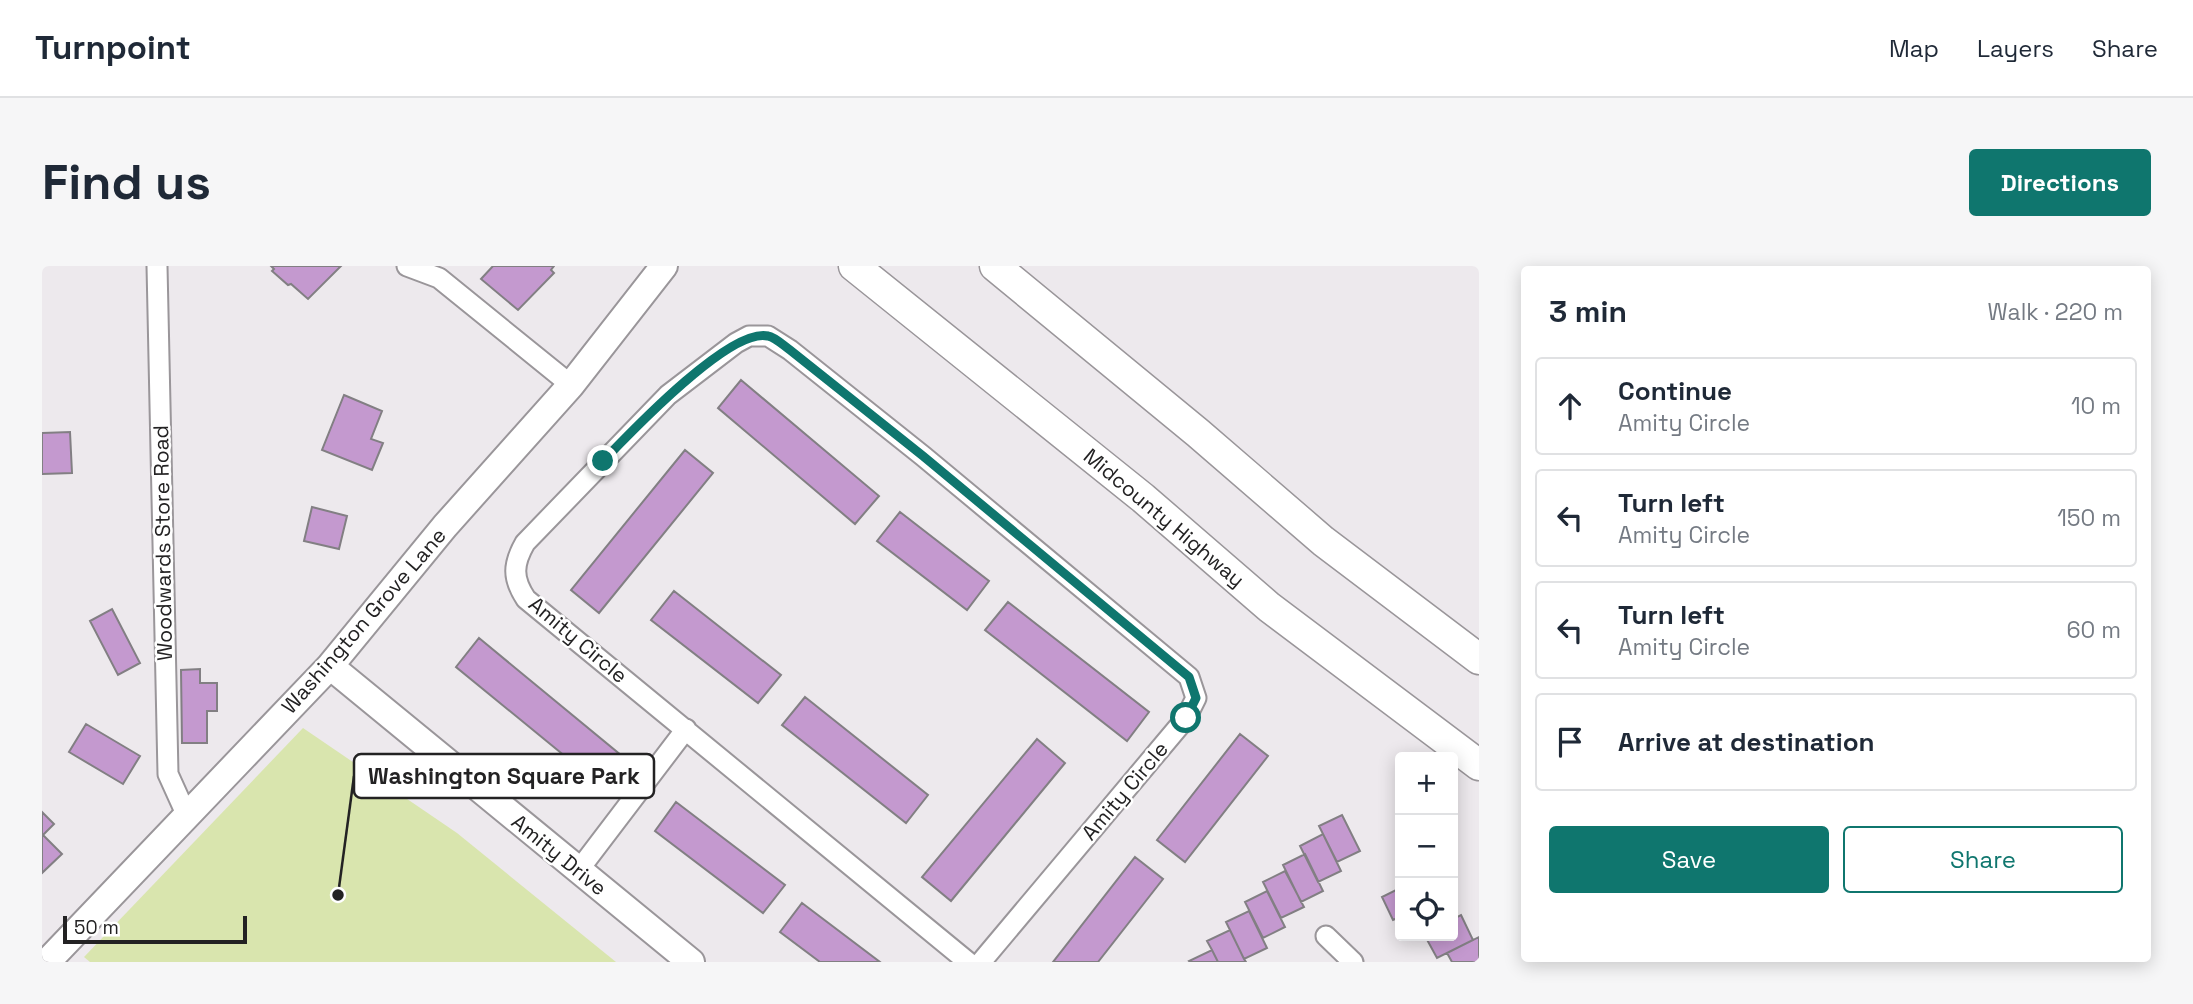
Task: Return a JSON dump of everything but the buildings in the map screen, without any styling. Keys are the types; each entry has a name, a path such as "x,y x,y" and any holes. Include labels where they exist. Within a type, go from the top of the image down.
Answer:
{"main road":[{"name":"Midcounty Highway","path":"854,266 1143,498 1269,607 1479,765"},
{"path":"995,266 1198,433 1323,541 1479,659"}],"street":[{"name":"Woodwards Store Road","path":"157,266 168,774 187,816"},
{"path":"407,266 444,272 571,385"},
{"name":"Washington Grove Lane","path":"47,962 330,666 445,526 571,385 664,266"},
{"name":"Amity Circle","path":"968,962 526,599 517,585 514,567 525,543 668,395 749,336 768,335 801,358 1189,677 1193,687 1196,698 1186,718 981,962"},
{"name":"Amity Drive","path":"330,666 691,962"},
{"path":"578,871 686,729"},
{"path":"1326,936 1353,962"}],"green space":[{"path":"303,728 457,833 616,962 90,962 84,957"}],"place":[{"name":"Washington Square Park","path":"338,895"}],"route":[{"path":"603,461 668,395 736,343 749,336 768,335 923,456 1189,677 1196,698 1186,718"}]}
